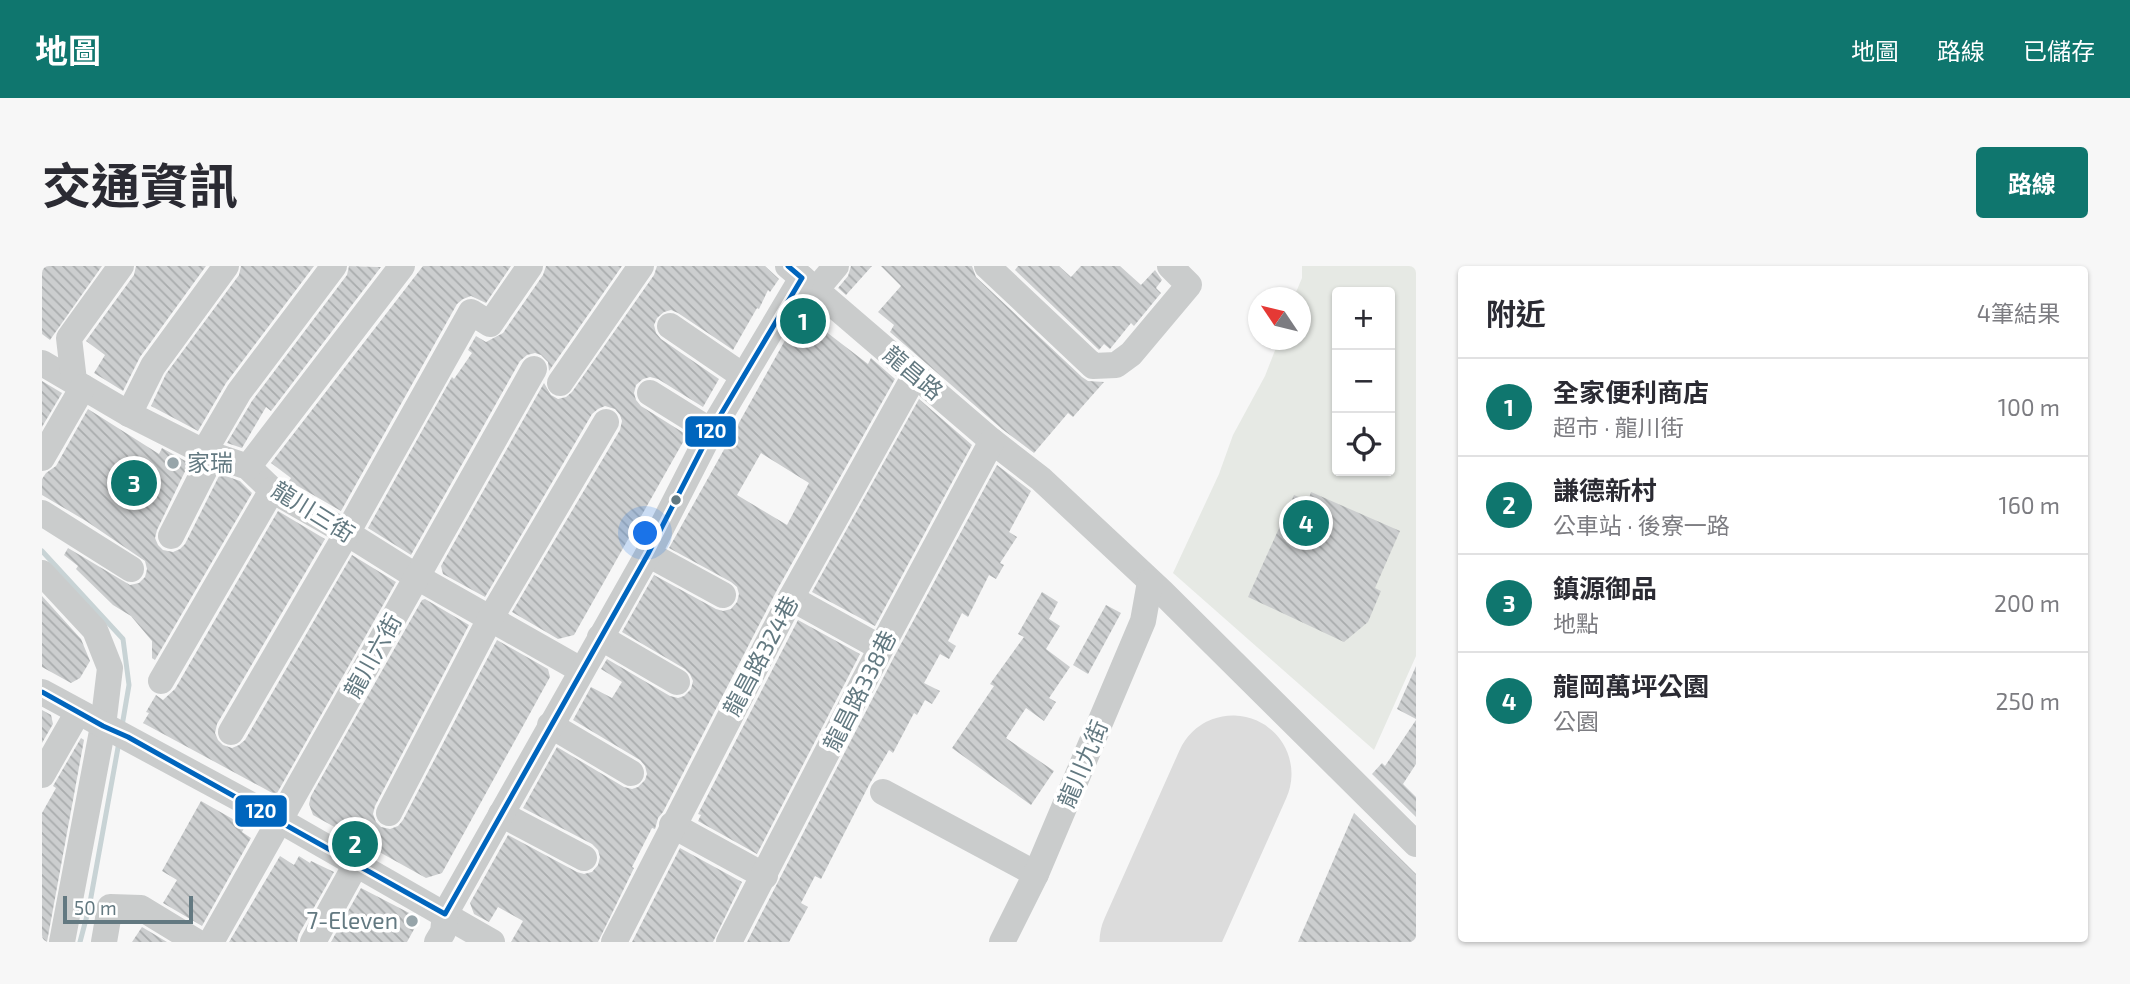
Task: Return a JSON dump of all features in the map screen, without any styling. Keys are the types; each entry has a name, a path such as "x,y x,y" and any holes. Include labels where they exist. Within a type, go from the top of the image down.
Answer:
{"street":[{"path":"42,458 79,384 69,338 121,266"},
{"path":"129,414 153,366 226,266"},
{"path":"171,536 205,469 204,453 239,392 334,266"},
{"path":"248,467 402,266"},
{"path":"231,732 471,312 491,324 530,266"},
{"path":"559,383 641,266"},
{"path":"437,942 443,932 445,914 648,554 711,431 743,376 801,278 836,266"},
{"path":"987,266 1093,366 1116,365 1131,354 1189,285 1170,266"},
{"name":"龍昌路","path":"801,278 992,441 1041,479 1150,582 1416,844"},
{"path":"670,326 743,376"},
{"name":"龍川三街","path":"42,363 129,414 204,453 248,467 272,490 417,577 581,670"},
{"name":"龍川六街","path":"211,942 534,369"},
{"name":"龍昌路324巷","path":"614,942 791,597 915,375"},
{"path":"650,393 711,431"},
{"path":"389,813 490,619 606,422"},
{"name":"龍昌路338巷","path":"729,942 992,441"},
{"path":"161,681 272,490"},
{"path":"42,513 131,569"},
{"path":"648,554 723,595"},
{"path":"42,573 95,630 110,668 114,731 62,942"},
{"name":"龍川九街","path":"1002,942 1037,874 1143,621 1150,582"},
{"path":"791,597 881,648"},
{"path":"600,637 677,682"},
{"path":"42,692 281,821 355,866 492,942"},
{"path":"42,775 78,712"},
{"path":"550,725 631,773"},
{"path":"883,792 1037,874"},
{"path":"501,814 583,858"},
{"path":"673,825 765,876"},
{"path":"313,942 355,866"},
{"path":"104,942 110,907 141,908 197,942"},
{"path":"419,942 429,925 445,914"}],"shaded area":[{"path":"1302,266 1416,266 1416,656 1374,750 1173,573 1219,474 1233,435 1265,376 1275,350 1311,350 1311,287 1298,287 1302,278"}],"building":[{"path":"42,266 102,266 50,340 42,334"},
{"path":"136,266 206,266 140,357 123,391 94,373 105,355 86,341 134,275"},
{"path":"241,266 314,266 226,383 198,431 151,406 166,374 239,275"},
{"path":"349,266 381,267 271,411 266,407 242,448 227,443 252,401 347,275"},
{"path":"423,266 511,266 486,303 471,296 457,304 341,511 289,481 291,478 271,463"},
{"path":"546,266 622,266 549,371 548,362 541,355 527,355 520,361 411,555 368,528 452,377 454,379 472,353 468,350 476,336 486,342 503,333 543,275"},
{"path":"657,266 765,266 779,279 770,292 768,290 733,350 671,310 657,318 654,325 661,339 719,379 703,407 658,379 650,377 636,385 634,393 641,406 687,435 574,635 558,639 512,612 620,430 622,421 615,409 605,406 592,414 485,597 443,574 441,566 544,383 551,395 558,399 572,392 654,275"},
{"path":"851,266 872,266 846,295 838,288 848,276"},
{"path":"881,266 972,266 976,277 1082,377 1088,381 1104,382 1073,417 1068,413 1034,453 1002,429 890,332 894,325 878,312 901,286"},
{"path":"1018,266 1059,266 1071,277 1081,266 1120,266 1141,285 1155,270 1162,280 1156,288 1161,293 1134,326 1131,323 1110,349 1104,344 1099,350 1015,270"},
{"path":"812,321 868,364 871,358 895,379 777,590 658,818 655,829 652,828 632,867 634,868 598,942 511,942 523,921 498,907 489,922 474,914 470,903 508,835 584,874 592,872 600,857 592,844 523,808 557,747 624,787 638,787 645,780 645,766 640,760 573,720 591,687 612,698 622,682 601,669 607,659 670,696 684,696 691,689 693,681 685,669 622,632 654,575 716,609 731,609 737,602 737,587 731,582 669,548 793,326","holes":["761,453 809,483 787,525 737,495"]},
{"path":"42,381 62,393 42,427"},
{"path":"919,399 972,445 875,626 812,592"},
{"path":"88,409 159,454 162,448 189,463 157,530 155,538 163,550 173,552 185,544 220,474 240,481 252,493 155,660 152,658 152,641 131,616 113,605 76,569 78,566 64,555 68,548 130,585 139,583 145,577 145,561 42,495 42,479 56,466"},
{"path":"997,465 1031,491 1009,532 1017,537 1000,563 1004,565 996,579 989,575 968,617 962,613 948,641 956,646 949,659 940,654 924,683 940,691 932,704 925,700 917,715 914,713 893,753 889,750 821,879 815,876 801,903 808,907 789,942 747,942 895,655"},
{"path":"1311,492 1400,531 1375,588 1381,591 1368,622 1344,642 1248,597 1294,495 1308,501"},
{"path":"278,511 325,539 217,724 215,733 223,745 232,748 245,740 352,555 396,582 276,795 143,723 156,695 163,700 175,689"},
{"path":"1042,592 1058,602 1049,619 1060,626 1046,649 1070,667 1049,698 1056,702 1044,721 1026,708 1006,738 1054,771 1031,805 952,748 994,686 990,684 1024,637 1018,634"},
{"path":"42,596 81,639 90,661 80,678 71,683 42,667"},
{"path":"425,599 469,625 375,806 373,814 381,827 390,829 403,820 497,640 548,669 550,677 442,873 426,878 313,815 309,804 311,796"},
{"path":"1106,605 1121,613 1088,674 1073,665"},
{"path":"798,620 860,654 757,854 698,821 701,815 698,814"},
{"path":"1416,666 1416,719 1397,709"},
{"path":"42,710 51,715 53,724 42,743"},
{"path":"1416,720 1416,764 1403,784 1416,797 1416,817 1372,774 1382,763 1385,766"},
{"path":"81,738 84,740 47,942 42,942 42,813 56,788 53,786"},
{"path":"201,801 245,826 242,832 251,838 202,926 163,903 177,880 162,871"},
{"path":"1354,813 1416,874 1416,942 1298,942"},
{"path":"680,848 742,882 713,942 632,942"},
{"path":"280,856 294,865 299,856 334,872 297,942 229,942"},
{"path":"361,888 415,916 418,922 407,942 331,942"},
{"path":"142,927 167,942 132,942"}],"waterway":[{"path":"42,551 123,639 129,685 122,726"},
{"path":"80,942 89,908 119,742"}],"runway":[{"path":"1158,942 1233,774"}],"transit line":[{"name":"120","path":"42,692 445,914 648,554 711,431 802,278 788,266"}],"place":[{"name":"全家便利商店","path":"803,321"},
{"name":"家瑞","path":"173,463"},
{"name":"鎮源御品","path":"134,483"},
{"name":"龍岡萬坪公園","path":"1306,523"},
{"name":"謙德新村","path":"355,844"},
{"name":"7-Eleven","path":"412,921"}]}
